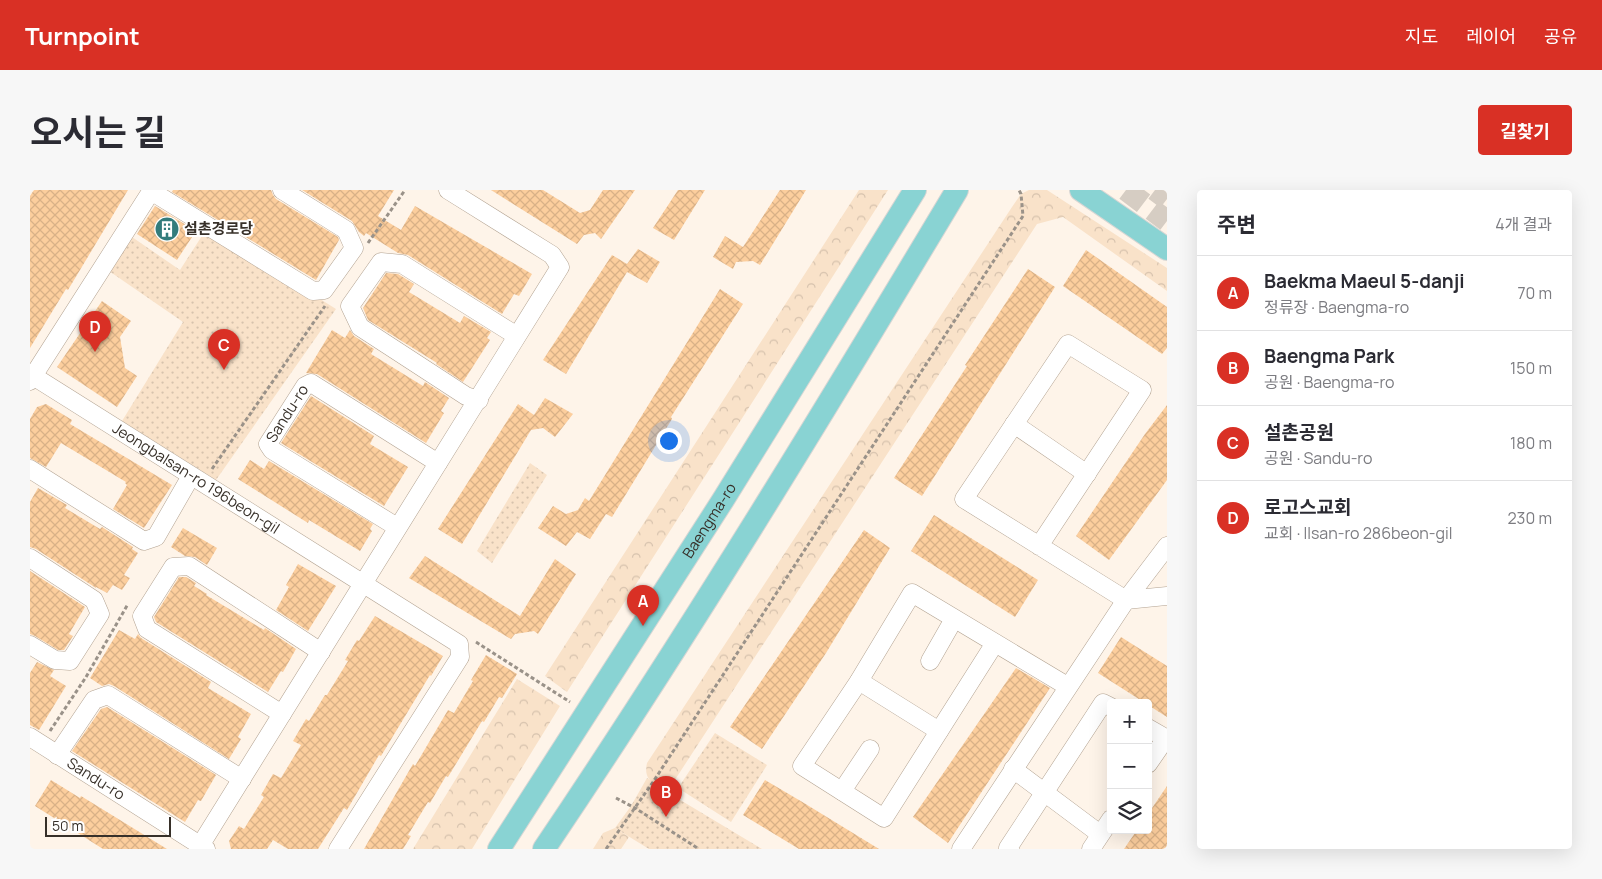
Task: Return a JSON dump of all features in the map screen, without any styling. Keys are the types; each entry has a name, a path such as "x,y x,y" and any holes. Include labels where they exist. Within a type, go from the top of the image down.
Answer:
{"main road":[{"name":"Baengma-ro","path":"499,849 723,500 915,190"},
{"path":"544,849 596,772 758,519 957,190"},
{"path":"1081,190 1167,249"}],"street":[{"path":"31,377 152,190 313,291 324,290 354,248 346,230 282,190"},
{"name":"Sandu-ro","path":"40,737 57,755 201,848 397,527 479,400 560,267 552,255 448,190"},
{"path":"479,400 466,396 360,327 350,306 381,262 402,264 509,330 516,337"},
{"path":"1039,546 1142,390 1068,344 964,499 1039,546 1126,600 1167,596"},
{"name":"Jeongbalsan-ro 196beon-gil","path":"31,377 363,584"},
{"name":"Sandu-ro","path":"397,527 272,450 268,444 305,386 311,384 438,463"},
{"path":"1014,424 1087,474"},
{"path":"30,469 144,541 156,537 191,476"},
{"path":"960,849 1126,600 1167,546"},
{"path":"30,558 94,600 100,614 70,660 55,660 30,645"},
{"path":"282,714 147,629 142,616 173,567 189,566 321,652"},
{"path":"338,849 460,657 459,644 363,584"},
{"path":"995,643 884,818 802,766 859,681 912,593 1068,686"},
{"path":"930,661 954,619"},
{"path":"859,681 939,731"},
{"path":"57,755 94,700 108,695 242,779"},
{"path":"1010,849 1008,848 1103,702 1107,704"},
{"path":"1152,730 1166,738 1152,758"},
{"path":"842,791 870,749"},
{"path":"1013,769 1044,794 1096,842 1107,825"}],"path":[{"path":"366,246 405,190"},
{"path":"606,849 635,808 1024,216 1019,190"},
{"path":"211,470 327,303"},
{"path":"40,737 86,677 129,601"},
{"path":"476,642 572,703"},
{"path":"616,798 699,849"}],"green space":[{"path":"859,190 888,190 567,692 545,676"},
{"path":"1029,190 1047,190 1167,268 1167,291 1063,217 1037,224 667,792 654,784 648,778 647,763 1012,207 1021,194"},
{"path":"207,228 336,309 216,480 122,421 183,322 109,271 132,237 180,270"},
{"path":"530,463 547,475 492,563 477,551"},
{"path":"517,679 560,706 472,849 413,849"},
{"path":"715,733 767,765 731,822 678,788"},
{"path":"647,778 762,849 649,849 615,828 631,806"},
{"path":"615,828 629,837 621,849 593,849 603,833"}],"building":[{"path":"34,190 128,190 68,290 66,289 30,348 30,196"},
{"path":"173,190 271,190 276,199 338,237 339,240 316,280 172,192"},
{"path":"302,190 394,190 378,216 401,230 415,206 532,274 519,296 514,294 502,314 408,255 398,253 366,233 364,236 352,221"},
{"path":"491,190 543,190 580,213 590,210 603,190 635,190 601,239 595,233 584,235 577,244"},
{"path":"678,190 705,190 674,240 653,228"},
{"path":"780,190 806,190 760,265 753,261 736,262 733,269 713,257 725,236 743,247"},
{"name":"설촌경로당","path":"155,206 196,231 177,260 137,234"},
{"path":"638,249 660,262 647,283 627,272 566,374 543,360 612,255 627,264"},
{"path":"1086,250 1167,307 1167,348 1162,354 1063,286"},
{"path":"1028,269 1055,287 922,496 894,478"},
{"path":"386,273 398,274 414,284 409,292 460,323 464,316 491,332 487,338 490,340 463,382 437,363 368,320 363,308"},
{"path":"720,289 743,304 671,417 672,419 612,517 606,514 590,539 577,532 566,546 538,528 553,506 566,514 578,510 585,498 589,501"},
{"path":"102,301 131,321 120,337 125,368 137,376 117,407 57,367"},
{"path":"332,330 345,338 350,330 354,336 374,349 371,354 423,386 425,382 449,398 441,411 444,413 426,443 317,374 306,373"},
{"path":"311,396 374,436 370,444 408,467 384,506 281,443"},
{"path":"545,398 573,414 555,437 543,428 531,430 462,544 438,529 518,404 534,415"},
{"path":"46,404 72,420 70,424 172,485 144,528 113,509 127,485 126,482 61,443 46,467 30,458 30,419 37,407"},
{"path":"1167,405 1167,480 1109,560 1076,536 1145,434"},
{"path":"250,460 264,469 269,461 373,524 370,529 372,531 360,551 309,520 308,523 238,479"},
{"path":"38,488 67,505 65,508 100,529 102,527 133,547 132,549 138,553 124,575 130,578 122,590 113,585 107,593 96,588 30,547 30,502"},
{"path":"934,515 1038,580 1015,617 911,551"},
{"path":"183,528 217,548 207,565 195,557 185,556 171,547"},
{"path":"864,530 890,548 826,653 762,749 730,727"},
{"path":"425,556 520,616 555,559 576,574 538,634 534,631 515,634 511,639 409,578"},
{"path":"298,564 336,586 308,631 276,610 289,587 286,585"},
{"path":"30,571 85,607 69,634 73,636 64,650 58,650 30,634"},
{"path":"179,577 186,577 196,583 194,586 206,595 264,630 265,628 296,649 283,672 281,671 268,692 156,622 154,617"},
{"path":"375,616 443,656 431,676 381,756 379,755 347,810 344,808 318,849 288,849 273,840 267,849 231,849 229,841 239,826 244,829 264,797 261,795 273,774 281,778 301,745 293,741 306,719 309,721 325,695 327,695 348,661 345,660 357,640 359,641"},
{"path":"119,630 135,639 138,634 141,638 211,682 208,688 251,714 238,737 241,739 229,759 114,686 109,684 102,686 90,678"},
{"path":"1121,637 1167,666 1167,717 1152,708 1152,699 1139,699 1098,673"},
{"path":"486,655 517,674 502,698 499,697 448,777 446,776 430,803 428,802 408,835 411,836 403,849 364,849 413,764 415,766 448,710 454,713"},
{"path":"37,662 54,670 50,676 66,686 39,730 30,725 30,673"},
{"path":"1016,668 1050,688 948,843 913,817"},
{"path":"107,707 216,775 201,801 198,800 185,822 72,751 101,709"},
{"path":"51,780 80,798 81,796 167,849 103,849 35,806"},
{"path":"765,780 879,849 799,849 743,815"},
{"path":"1167,786 1167,849 1124,849 1134,834 1152,834 1152,808"}],"tunnel":[{"path":"1126,190 1167,221"},
{"path":"1155,190 1167,199"}],"place":[{"name":"설촌경로당","path":"167,229"},
{"name":"로고스교회","path":"95,352"},
{"name":"설촌공원","path":"224,370"},
{"name":"Baekma Maeul 5-danji","path":"643,626"},
{"name":"Baengma Park","path":"666,817"}]}
